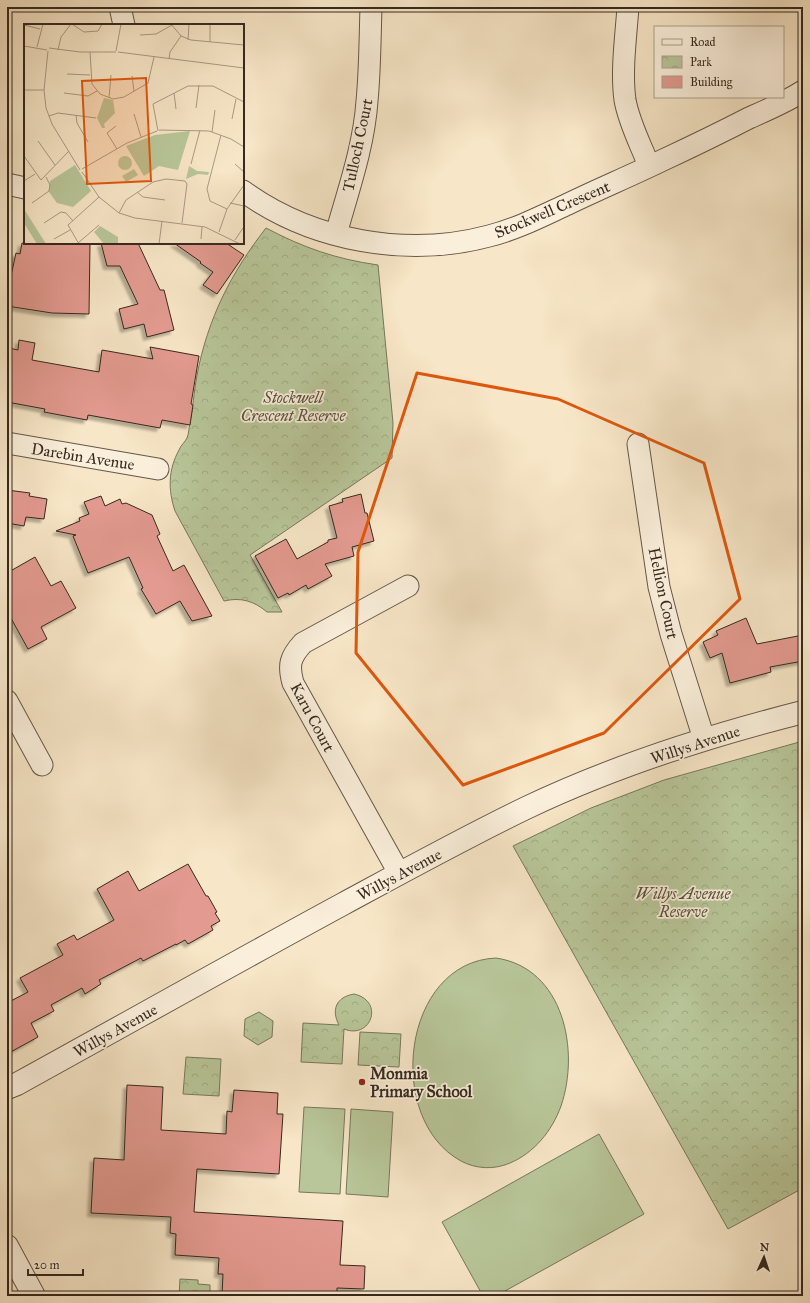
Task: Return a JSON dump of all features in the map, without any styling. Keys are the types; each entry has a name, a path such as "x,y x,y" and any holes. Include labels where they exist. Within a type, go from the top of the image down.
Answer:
{"street":[{"path":"120,7 124,24"},
{"name":"Tulloch Court","path":"336,234 357,157 365,120 371,7"},
{"path":"628,7 624,72 625,99 631,120 649,166"},
{"name":"Stockwell Crescent","path":"244,192 277,211 311,226 336,234 378,244 406,245 460,242 489,236 521,225 649,166 803,91"},
{"path":"7,184 24,188"},
{"name":"Darebin Avenue","path":"7,443 159,470"},
{"name":"Hellion Court","path":"638,444 659,587 671,634 704,740"},
{"name":"Karu Court","path":"399,873 293,683 290,673 290,665 294,653 303,643 408,586"},
{"path":"7,701 44,767"},
{"name":"Willys Avenue","path":"10,1088 399,873 526,808 618,770 704,740 803,712"},
{"path":"7,1246 34,1296"}],"highlighted area":[{"path":"417,373 558,399 704,463 740,599 604,733 463,785 356,653 358,552"}],"green space":[{"name":"Stockwell Crescent Reserve","path":"266,228 320,252 348,260 378,265 393,423 392,458 250,555 282,612 267,612 257,605 242,600 236,599 224,601 175,511 170,488 171,473 175,458 188,434 197,375 214,315 222,297 242,262"},
{"name":"Willys Avenue Reserve","path":"803,741 803,1188 728,1229 513,846 591,808 664,780"},
{"path":"496,958 519,965 538,978 551,995 561,1015 567,1038 568,1061 566,1084 561,1106 553,1124 541,1140 519,1159 498,1167 485,1168 473,1166 461,1161 437,1140 421,1112 413,1079 414,1045 423,1013 440,986 464,966"},
{"path":"354,994 364,998 369,1004 372,1011 371,1018 367,1025 361,1029 353,1031 344,1029 342,1064 301,1062 303,1023 339,1025 335,1014 335,1009 339,1001"},
{"path":"259,1012 273,1021 272,1037 258,1045 244,1036 245,1019"},
{"path":"360,1032 401,1034 399,1067 358,1065"},
{"path":"186,1057 221,1059 219,1096 183,1094"},
{"path":"304,1107 345,1109 340,1194 299,1192"},
{"path":"351,1109 393,1112 388,1197 346,1194"},
{"path":"599,1134 644,1214 496,1296 483,1296 442,1222"},
{"path":"180,1279 198,1280 198,1284 210,1285 210,1296 179,1296"}],"building":[{"path":"22,243 90,244 89,314 52,313 7,306 7,294 16,253 20,254"},
{"path":"101,244 138,244 160,290 164,290 174,330 147,337 144,324 124,329 119,309 138,304 120,266 107,266"},
{"path":"175,244 228,244 244,255 217,294 203,285 213,272 200,263 201,262"},
{"path":"19,340 35,343 32,360 99,372 102,350 153,359 150,347 199,356 191,404 193,405 190,425 162,420 160,428 88,415 87,420 44,412 45,409 7,402 7,360 9,348 18,350"},
{"path":"7,490 30,493 29,496 47,499 44,519 26,517 24,526 7,523"},
{"path":"361,494 365,513 367,513 374,541 352,547 354,556 325,564 332,576 308,589 306,585 289,595 288,593 278,598 255,556 286,539 297,559 328,542 328,540 337,538 329,506 343,502 342,499"},
{"path":"101,496 105,506 120,499 122,504 126,503 152,515 160,534 157,536 173,571 184,565 212,616 192,621 180,601 156,614 141,589 143,588 129,557 88,573 73,536 76,535 56,531 80,521 79,518 89,514 84,502"},
{"path":"35,557 51,586 61,581 76,608 41,627 47,639 28,649 7,611 7,573"},
{"path":"746,618 757,644 803,635 803,661 770,667 771,672 730,683 722,653 710,658 703,642 718,635 716,631"},
{"path":"188,864 217,912 215,913 220,921 211,926 213,930 188,944 185,940 143,961 141,958 99,980 101,984 85,994 82,988 51,1005 54,1011 31,1023 38,1037 7,1054 7,1003 28,992 20,978 63,955 57,944 74,935 77,940 114,920 97,889 128,871 139,891"},
{"path":"127,1085 163,1087 161,1130 226,1134 227,1111 232,1112 234,1090 278,1093 277,1114 283,1114 279,1174 197,1169 194,1212 343,1221 340,1265 365,1266 364,1289 337,1288 337,1296 222,1295 223,1274 218,1274 219,1258 175,1255 176,1234 170,1233 171,1217 91,1213 94,1158 124,1160"}],"place":[{"name":"Monmia Primary School","path":"362,1082"}]}
